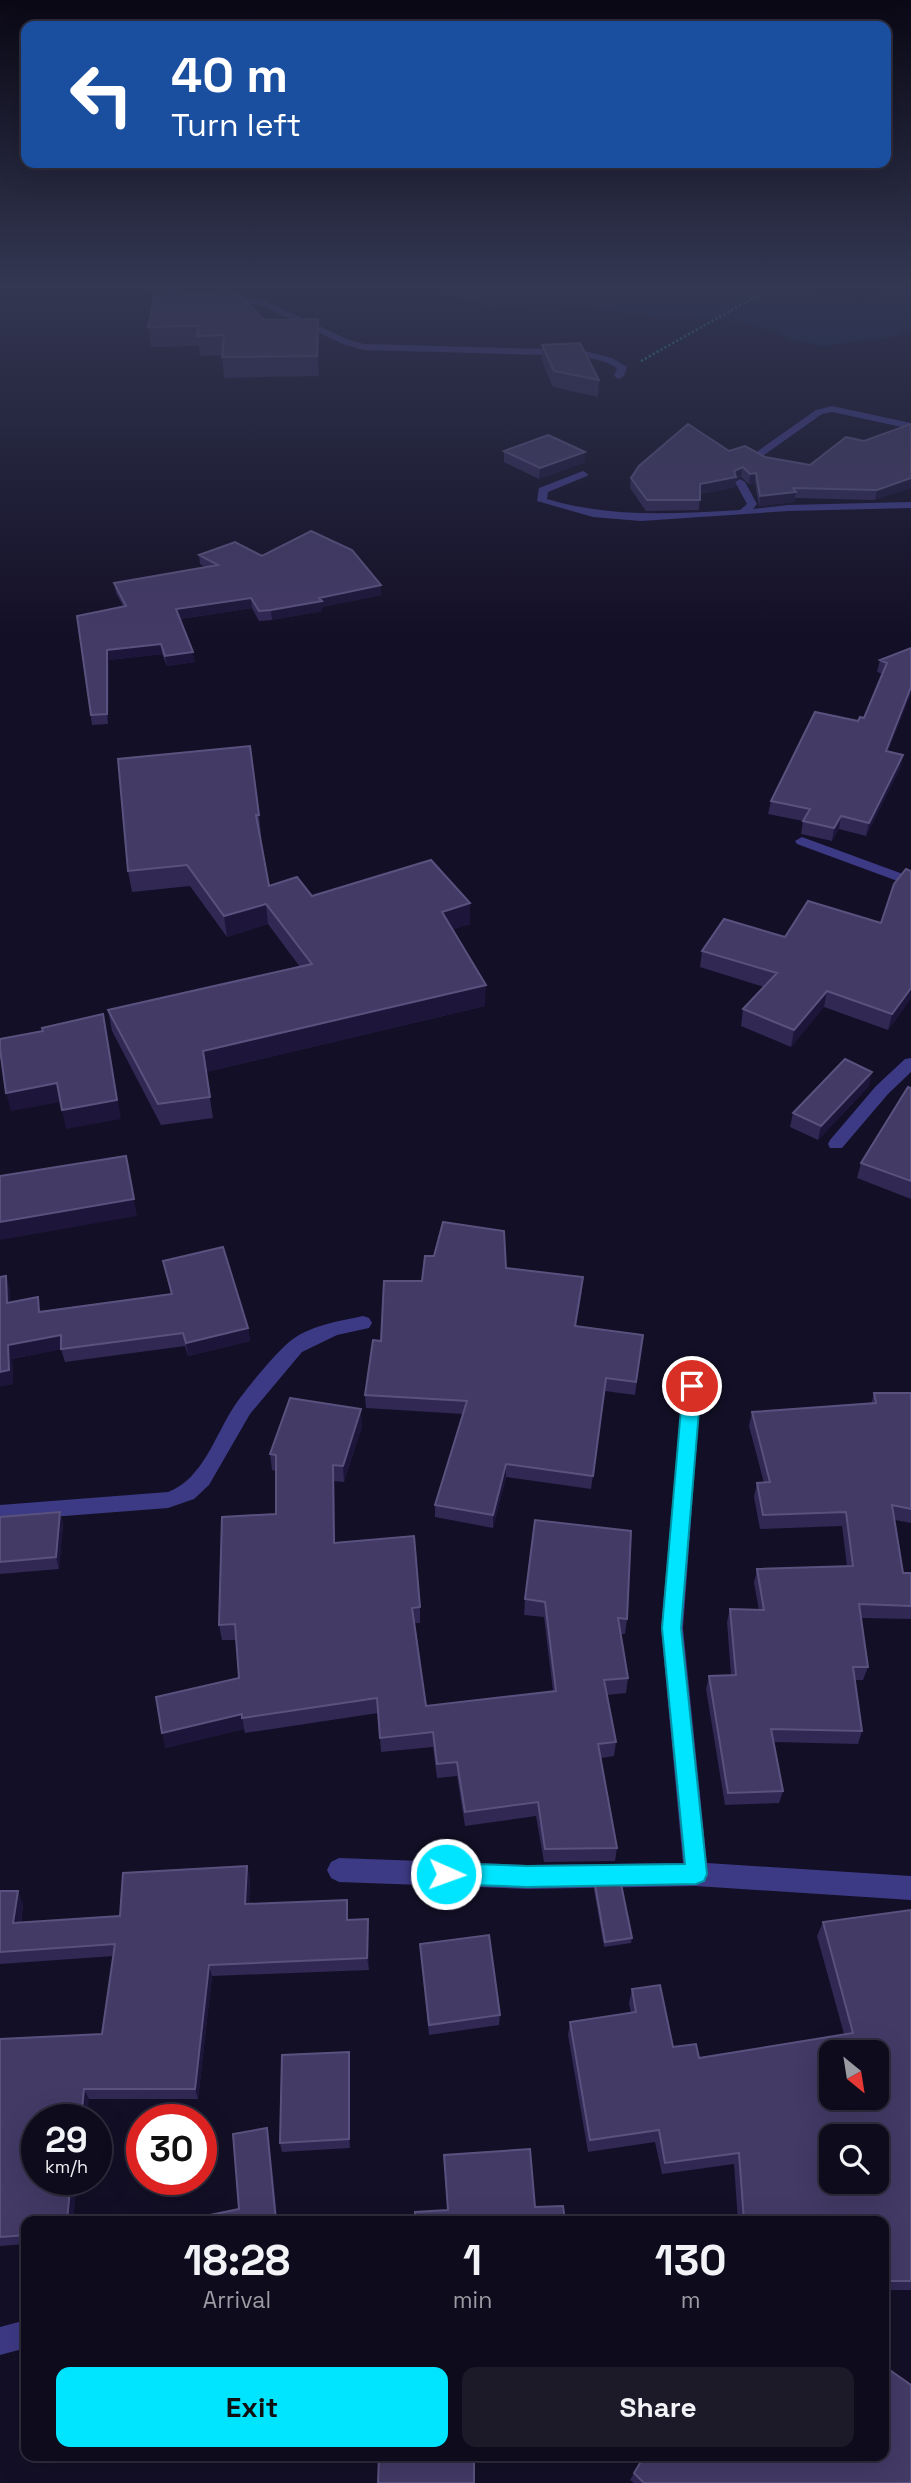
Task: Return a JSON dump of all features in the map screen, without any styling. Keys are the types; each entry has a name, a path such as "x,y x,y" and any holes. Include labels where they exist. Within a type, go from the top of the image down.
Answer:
{"street":[{"path":"760,453 819,412 832,409 911,426"},
{"path":"583,474 543,490 542,501 570,510 633,519 788,508 911,505"},
{"path":"740,482 752,504 743,513"},
{"path":"802,841 911,882"},
{"path":"836,1144 882,1090 911,1063"},
{"path":"0,1513 168,1500 187,1493 202,1479 243,1409 295,1347 333,1329 363,1323"},
{"path":"692,1386 672,1628 696,1874"},
{"path":"339,1870 527,1877 696,1874 911,1888"},
{"path":"0,2341 21,2335"}],"building":[{"path":"688,424 729,451 745,446 765,457 810,465 846,437 864,441 911,424 911,478 877,490 793,488 796,492 760,496 756,473 750,474 743,467 734,471 736,477 700,484 700,500 647,500 631,478 639,466"},
{"path":"548,435 585,452 540,468 504,451"},
{"path":"311,531 352,550 381,585 319,598 322,601 271,610 259,611 251,598 176,609 193,652 165,656 161,644 107,650 107,714 91,715 77,616 126,606 114,583 218,565 199,555 235,542 262,556"},
{"path":"911,648 911,687 886,751 903,755 869,823 841,816 834,828 803,821 810,809 771,801 815,712 858,721 860,717 864,718 887,663 880,660"},
{"path":"250,746 259,815 256,815 269,886 297,877 312,896 431,860 470,903 442,912 486,985 203,1051 210,1097 158,1104 108,1010 312,964 266,904 224,916 187,865 128,871 118,759"},
{"path":"906,869 911,871 911,988 892,1014 827,991 794,1030 743,1009 777,973 702,951 724,919 785,937 808,901 881,923 894,884"},
{"path":"103,1014 117,1100 62,1110 57,1083 6,1093 0,1039 43,1031 42,1028"},
{"path":"845,1059 872,1072 821,1126 793,1113"},
{"path":"908,1087 911,1088 911,1181 861,1163"},
{"path":"126,1156 134,1199 0,1222 0,1176"},
{"path":"443,1222 504,1231 506,1268 583,1277 575,1326 643,1335 636,1382 606,1378 593,1476 506,1464 493,1515 435,1505 467,1401 365,1395 373,1340 381,1341 384,1281 422,1281 425,1256 434,1256"},
{"path":"223,1247 248,1328 186,1343 183,1333 61,1349 61,1335 8,1345 9,1370 0,1372 0,1277 6,1276 7,1303 38,1297 39,1312 172,1294 163,1261"},
{"path":"874,1393 911,1393 911,1509 892,1505 903,1573 911,1573 911,1606 859,1604 868,1667 853,1667 862,1731 771,1729 783,1791 728,1793 709,1676 736,1675 730,1609 764,1610 757,1569 853,1566 846,1512 763,1515 757,1483 770,1482 752,1412 876,1403"},
{"path":"290,1398 361,1409 343,1466 333,1465 334,1543 414,1536 420,1607 412,1608 426,1706 556,1691 545,1602 525,1599 535,1520 631,1531 627,1619 618,1618 628,1678 604,1680 616,1742 598,1744 617,1848 545,1849 538,1802 465,1812 457,1762 437,1764 433,1732 380,1738 377,1698 242,1718 242,1714 162,1733 156,1697 239,1678 235,1624 219,1625 222,1517 276,1514 276,1455 270,1454"},
{"path":"60,1512 56,1557 0,1562 0,1517"},
{"path":"247,1866 245,1904 347,1900 347,1920 368,1919 367,1958 209,1965 195,2089 84,2089 82,2104 21,2104 21,2195 69,2195 67,2216 21,2216 21,2235 0,2237 0,2039 102,2034 115,1944 0,1952 0,1891 18,1891 13,1923 120,1916 123,1873"},
{"path":"621,1884 632,1938 605,1942 595,1885"},
{"path":"911,1910 911,2281 889,2281 889,2216 744,2216 739,2153 665,2163 659,2130 590,2140 570,2022 636,2012 632,1989 660,1985 673,2047 696,2044 699,2058 853,2033 823,1922"},
{"path":"489,1935 500,2015 429,2025 420,1944"},
{"path":"349,2052 349,2139 280,2143 282,2055"},
{"path":"267,2128 276,2216 205,2216 239,2209 233,2134"},
{"path":"530,2149 535,2207 563,2206 564,2216 415,2216 415,2212 448,2210 444,2155"},
{"path":"889,2370 911,2385 910,2483 644,2483 634,2473 641,2461 889,2461"},
{"path":"379,2461 474,2461 474,2483 378,2483"}],"route":[{"path":"446,1874 527,1877 696,1874 672,1628 692,1386"}]}
